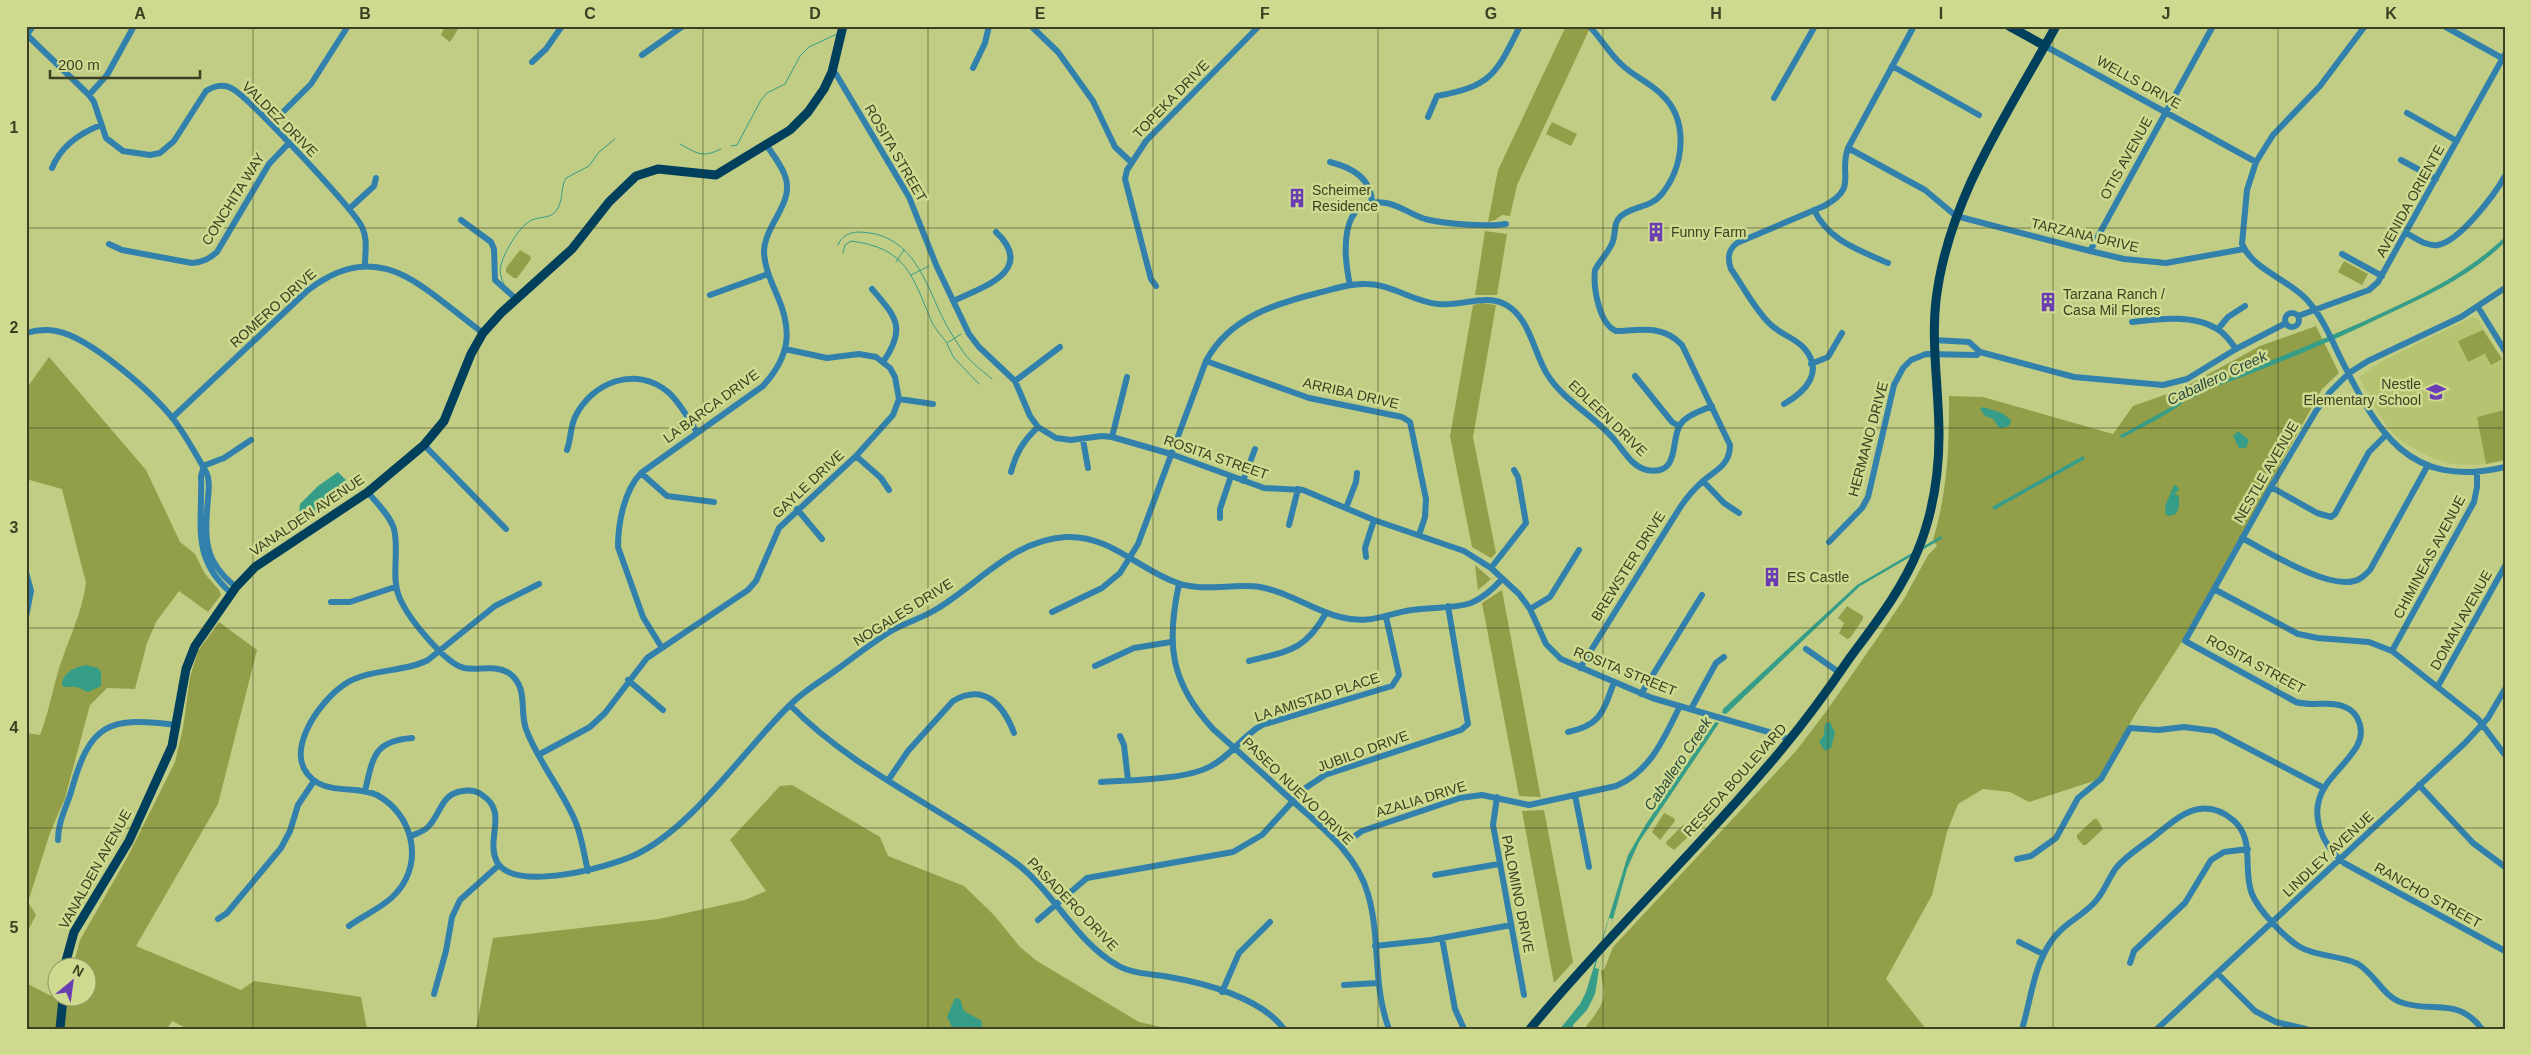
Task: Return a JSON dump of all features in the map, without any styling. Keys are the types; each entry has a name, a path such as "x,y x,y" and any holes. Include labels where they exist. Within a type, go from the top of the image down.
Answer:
{"main road":[{"name":"VANALDEN AVENUE","path":"67,958 74,932 129,841 165,764 177,725 186,669 195,646 234,590 255,567 368,492 424,446 444,421 471,354 483,333 516,299 572,249 608,202 636,176 658,168 716,175 767,146 790,130 807,113 824,89 832,72 843,26"},
{"name":"WELLS DRIVE","path":"2009,26 2045,46"},
{"name":"RESEDA BOULEVARD","path":"1530,1029 1604,942 1754,782 1840,673 1896,593 1918,551 1927,525 1934,494 1938,455 1934,340 1939,276 1956,216 1976,172 2056,26"},
{"path":"60,1029 62,1008"}],"street":[{"path":"27,36 33,26"},
{"path":"89,95 107,75 134,26"},
{"path":"271,124 311,84 348,26"},
{"path":"532,62 546,49 562,26"},
{"path":"642,55 683,26"},
{"path":"973,68 985,43 989,26"},
{"path":"1031,26 1058,52 1093,100 1115,147 1131,162"},
{"name":"TOPEKA DRIVE","path":"1156,286 1151,279 1125,179 1131,162 1146,142 1259,26"},
{"path":"1428,117 1437,96 1473,88 1489,78 1505,56 1520,26"},
{"name":"BREWSTER DRIVE","path":"1580,668 1681,506 1691,492 1723,466 1730,454 1728,438 1682,345 1676,339 1656,329 1640,328 1616,331 1611,328 1604,317 1594,270 1614,240 1616,222 1624,213 1650,204 1662,194 1672,175 1681,144 1681,132 1671,105 1662,94 1620,63 1589,26"},
{"path":"1774,98 1815,26"},
{"path":"1784,404 1806,389 1812,373 1811,364 1803,348 1767,322 1731,269 1728,256 1737,243 1837,199 1843,192 1847,184 1846,158 1848,148 1914,26"},
{"name":"OTIS AVENUE","path":"2090,251 2214,26"},
{"path":"2365,26 2320,86 2274,135 2256,162 2245,207 2242,244 2244,249 2256,261 2302,294 2315,310 2369,413 2385,436 2407,454 2428,465 2450,471 2477,472 2505,467"},
{"path":"2444,26 2504,56"},
{"name":"VALDEZ DRIVE","path":"27,36 89,95 94,102 106,138 114,146 123,150 150,155 160,153 174,141 201,96 212,88 223,86 233,89 271,124 349,209 363,229 366,240 365,265"},
{"name":"WELLS DRIVE","path":"2045,46 2256,162"},
{"name":"AVENIDA ORIENTE","path":"1934,340 1969,342 1980,352 2074,377 2163,385 2187,379 2236,349 2286,323 2292,327 2296,326 2299,320 2298,316 2369,290 2382,276 2504,56"},
{"path":"1892,66 1979,115"},
{"name":"ROSITA STREET","path":"832,72 836,74 909,197 952,301 969,334 1015,381 1030,416 1038,427 1056,438 1083,440 1102,436 1171,454 1270,490 1298,489 1374,520 1464,551 1491,568 1519,594 1530,609 1546,644 1553,654 1580,668 1641,694 1779,735 1789,740"},
{"path":"2407,113 2419,124 2457,141"},
{"path":"52,168 56,159 83,131 101,125"},
{"name":"CONCHITA WAY","path":"109,244 122,250 192,263 203,262 217,252 269,164 288,144"},
{"name":"LA BARCA DRIVE","path":"662,648 643,617 618,548 618,535 628,491 641,473 763,386 773,375 785,349 787,323 768,274 764,250 768,231 787,196 787,180 767,146"},
{"name":"TARZANA DRIVE","path":"1848,148 1925,190 1956,216 2090,251 2124,259 2166,263 2244,249"},
{"path":"2401,160 2436,179"},
{"path":"1330,162 1354,171 1363,178 1370,188 1372,203"},
{"path":"2406,233 2432,245 2446,243 2488,202 2505,176"},
{"path":"349,209 374,186 376,178"},
{"path":"1052,612 1102,588 1120,573 1138,544 1206,360 1213,346 1226,334 1260,311 1278,303 1350,285 1344,256 1347,228 1355,214 1364,206 1372,203 1387,203 1428,220 1492,226 1506,224"},
{"path":"1814,210 1820,223 1835,237 1888,263"},
{"path":"461,220 491,242 494,249 495,280 516,299"},
{"path":"952,301 1001,278 1008,269 1009,249 996,232"},
{"path":"2342,254 2382,276"},
{"name":"ROMERO DRIVE","path":"172,418 306,291 326,276 344,268 365,265 397,272 410,279 483,333"},
{"path":"710,295 768,274"},
{"name":"EDLEEN DRIVE","path":"1350,285 1367,283 1440,304 1487,300 1498,301 1508,306 1522,319 1551,379 1610,435 1630,460 1646,470 1662,468 1668,464 1675,450 1679,426"},
{"name":"NESTLE AVENUE","path":"2185,641 2271,487 2316,411 2330,392 2349,373 2368,361 2478,307 2505,288"},
{"path":"872,289 891,309 896,320 898,333 894,347 883,362"},
{"path":"2218,329 2232,314 2245,306"},
{"path":"2478,307 2505,351"},
{"path":"2132,322 2157,319 2196,321 2218,329 2236,349"},
{"path":"26,333 38,329 57,331 77,338 139,384 172,418 190,442 203,468 201,476 200,544 214,576 234,590"},
{"path":"1811,364 1828,358 1842,333"},
{"path":"1015,381 1060,347"},
{"path":"785,349 827,358 868,354 883,362 896,377 900,399 933,404"},
{"name":"AVENIDA ORIENTE","path":"1935,353 1977,355 1980,352"},
{"name":"HERMANO DRIVE","path":"1830,542 1862,508 1868,497 1898,375 1911,360 1924,354 1935,353"},
{"name":"ARRIBA DRIVE","path":"1206,360 1309,398 1402,417 1410,422 1426,499 1425,517 1419,536"},
{"path":"1635,376 1672,422 1679,426 1687,418 1712,406"},
{"path":"1112,438 1127,377"},
{"path":"568,450 571,428 579,410 601,386 616,380 636,379 660,387 672,396 697,432"},
{"name":"GAYLE DRIVE","path":"540,754 590,727 605,713 628,680 647,658 748,590 756,581 778,528 856,456 893,415 900,399"},
{"path":"1011,472 1015,455 1025,439 1038,427"},
{"path":"2271,487 2316,514 2331,517 2335,514 2369,452 2385,436"},
{"path":"203,468 224,458 252,440"},
{"path":"1083,440 1088,468"},
{"path":"424,446 506,529"},
{"path":"1243,480 1255,449"},
{"path":"856,456 880,478 889,490"},
{"path":"2242,538 2316,576 2350,582 2360,578 2370,570 2428,465"},
{"path":"1491,568 1526,523 1518,477 1514,470"},
{"name":"CHIMINEAS AVENUE","path":"2392,651 2474,502 2477,472"},
{"path":"641,473 667,496 714,502"},
{"path":"1346,508 1356,482 1357,473"},
{"path":"1220,518 1220,509 1231,476"},
{"path":"1703,481 1724,503 1739,513"},
{"path":"1289,525 1298,489"},
{"path":"368,492 388,518 394,530 396,587 402,604 440,651 456,666 499,668 516,680 523,695 526,730 575,821 588,871"},
{"path":"797,509 822,538"},
{"path":"1366,556 1366,548 1374,520"},
{"name":"NOGALES DRIVE","path":"499,865 506,871 524,876 588,871 634,856 671,832 790,705 888,634 936,609 1028,544 1046,539 1081,538 1102,543 1130,557 1164,578 1179,584 1203,588 1247,586 1274,590 1326,613 1358,620 1374,620 1409,610 1473,602 1502,579"},
{"path":"1530,609 1550,597 1579,550"},
{"name":"DOMAN AVENUE","path":"2438,686 2505,566"},
{"path":"26,572 31,591 26,617"},
{"path":"348,926 398,892 411,864 410,836 402,816 389,803 365,791 328,786 314,780 302,761 301,748 303,737 324,702 347,683 360,677 418,665 440,651 505,599 539,584"},
{"name":"PASEO NUEVO DRIVE","path":"1179,584 1172,619 1171,642 1180,680 1189,698 1213,729 1341,846 1359,873 1367,892 1381,1008 1389,1029"},
{"path":"331,602 350,602 396,587"},
{"path":"2214,589 2298,634 2318,638 2369,642 2392,651 2483,724 2505,755"},
{"path":"1641,694 1702,595"},
{"name":"JUBILO DRIVE","path":"1038,920 1079,883 1096,875 1233,852 1262,835 1292,801 1325,775 1461,730 1468,724 1448,606"},
{"path":"1249,661 1287,652 1304,643 1326,613"},
{"name":"LA AMISTAD PLACE","path":"1101,782 1201,771 1220,761 1234,747 1262,725 1394,684 1398,673 1386,617"},
{"name":"ROSITA STREET","path":"2185,641 2296,702 2306,705 2338,704 2354,713 2360,722 2361,733 2358,745 2324,788 2320,800 2318,824 2323,840 2340,860"},
{"path":"1095,666 1134,648 1171,642"},
{"path":"1806,650 1840,673"},
{"path":"1691,709 1716,663 1724,658"},
{"path":"628,680 663,710"},
{"path":"1568,732 1583,728 1597,719 1614,682"},
{"name":"LINDLEY AVENUE","path":"2158,1029 2483,724 2505,689"},
{"path":"888,780 908,751 953,701 962,696 974,694 993,700 1005,714 1014,733"},
{"name":"PASADERO DRIVE","path":"790,705 821,735 1016,863 1099,952 1120,967 1198,983 1222,992 1269,1013 1284,1029"},
{"name":"AZALIA DRIVE","path":"1341,846 1362,831 1460,798 1482,795 1529,805 1616,786 1641,771 1650,762 1680,706"},
{"path":"58,840 59,825 79,762 90,742 103,731 128,721 177,725"},
{"path":"2017,859 2031,856 2056,838 2076,802 2102,779 2128,730 2132,728 2158,730 2184,727 2215,731 2324,788"},
{"path":"1120,736 1124,746 1128,780"},
{"path":"365,791 377,751 392,740 412,738"},
{"path":"218,919 227,914 281,848 290,831 298,804 314,780"},
{"path":"2419,785 2473,843 2505,867"},
{"path":"410,836 429,826 442,804 454,793 462,791 478,792 491,802 496,810 494,852 499,865 460,900 452,917 446,951 434,994"},
{"path":"1575,796 1589,867"},
{"name":"PALOMINO DRIVE","path":"1497,797 1493,825 1524,995"},
{"path":"2022,1029 2037,968 2043,954 2057,934 2098,899 2121,863 2189,811 2201,808 2224,814 2241,829 2248,849 2252,894 2273,922 2301,948 2358,965 2394,999 2414,1005 2443,1006 2455,1009 2473,1018 2482,1029"},
{"path":"2130,963 2134,951 2185,903 2211,860 2224,852 2248,849"},
{"name":"RANCHO STREET","path":"2340,860 2505,951"},
{"path":"1434,875 1500,864"},
{"path":"1222,992 1238,953 1270,922"},
{"path":"1375,946 1442,938 1511,925"},
{"path":"1442,938 1455,1009 1464,1029"},
{"path":"2019,942 2043,954"},
{"path":"2216,973 2255,1011 2276,1022 2306,1029"},
{"path":"1344,985 1377,983"}],"shaded area":[{"path":"445,26 460,26 450,42 441,35"},
{"path":"1566,26 1585,26 1589,30 1517,185 1510,216 1502,215 1488,222 1498,170"},
{"path":"1552,122 1577,134 1571,146 1546,134"},
{"path":"1485,231 1507,234 1497,295 1475,295"},
{"path":"520,250 530,256 531,259 517,278 514,278 506,272 506,268"},
{"path":"2344,261 2368,274 2362,285 2338,272"},
{"path":"1482,303 1496,305 1473,437 1496,553 1491,558 1472,547 1450,436 1473,305"},
{"name":"Nestle Elementary School","path":"2473,317 2477,318 2505,364 2505,460 2477,465 2453,464 2432,458 2401,441 2389,429 2376,410 2359,377 2378,363"},
{"path":"2316,326 2339,373 2322,389 2183,640 2139,708 2097,780 2029,802 2010,792 1983,789 1958,804 1947,832 1932,895 1886,979 1926,1029 1584,1029 1602,1003 1604,994 1601,970 1604,970 1613,947 1796,751 1874,643 1904,599 1928,555 1937,546 1933,540 1942,504 1947,468 1949,396 1983,397 2113,434 2133,406 2181,389 2260,346"},
{"path":"2483,330 2502,359 2491,365 2485,354 2488,352 2468,362 2458,341"},
{"path":"49,357 146,470 180,542 195,554 205,574 221,595 208,612 179,591 156,622 147,643 135,689 107,688 90,705 65,798 50,833 28,902 36,915 26,934 26,733 40,735 58,672 78,617 86,583 62,489 26,479 26,389"},
{"path":"2505,410 2505,460 2486,464 2477,417"},
{"path":"1475,565 1491,579 1478,590"},
{"path":"1502,590 1541,797 1519,796 1482,603"},
{"path":"1847,606 1863,616 1863,619 1850,638 1847,639 1839,633 1844,623 1838,618"},
{"path":"219,622 257,650 218,804 136,946 241,990 254,981 361,997 367,1029 188,1029 172,1021 167,1029 26,1029 26,983 48,994 48,1008 98,1008 98,958 75,958 80,940 127,858 175,762 183,728 190,677 198,651"},
{"path":"792,785 880,837 888,856 964,886 994,915 1020,947 1037,961 1139,1022 1170,1029 476,1029 493,938 659,919 745,900 766,891 730,840 780,786"},
{"path":"1544,810 1573,962 1554,983 1522,811"},
{"path":"1664,813 1674,818 1675,821 1660,840 1652,832"},
{"path":"2094,819 2097,819 2103,829 2086,845 2083,845 2077,838 2077,835"},
{"path":"1683,825 1692,833 1674,850 1666,844 1667,841"}],"water":[{"path":"2505,237 2505,242 2478,265 2434,292 2321,345 2210,389 2191,399 2190,397 2214,385 2418,296 2464,270"},
{"path":"2182,401 2183,403 2161,417 2122,438 2119,436"},
{"path":"1983,407 2002,413 2011,420 2010,425 1999,428 1993,419 1985,416 1980,409"},
{"path":"2238,431 2249,440 2246,448 2239,448 2233,436"},
{"path":"2083,456 2085,459 1994,510 1992,507 1999,503"},
{"path":"338,472 351,485 312,519 298,524 300,504 318,486"},
{"path":"2174,485 2179,488 2174,493 2179,496 2179,507 2176,514 2169,516 2166,515 2165,506"},
{"path":"1941,536 1943,538 1860,586 1726,714 1722,713 1723,709 1857,585"},
{"path":"86,665 98,668 101,672 101,686 88,692 77,687 64,687 62,685 64,677 70,671"},
{"path":"1715,722 1719,723 1639,842 1627,869 1599,969 1595,994 1587,1010 1573,1025 1573,1029 1560,1029 1580,1004 1586,992 1628,855 1646,824"},
{"path":"1830,722 1835,733 1831,748 1825,751 1819,742 1824,735 1825,724"},
{"path":"955,998 960,999 964,1011 982,1021 982,1029 953,1029 947,1017"}],"pier":[{"path":"1609,918 1613,919 1599,969 1595,968"}],"waterway":[{"path":"731,146 737,145 761,100 767,93 785,84 800,56 809,47 837,34"},
{"path":"504,284 500,270 501,265 509,246 518,233 532,220 554,214 560,203 566,178 589,166 599,152 615,139"},
{"path":"680,144 700,154 721,149"},
{"path":"838,245 846,235 859,232 876,234 890,239 901,247 919,269 944,321 964,353 992,379"},
{"path":"843,253 845,245 851,241 884,250 895,257 912,277 932,323 947,343 961,334"},
{"path":"896,262 904,250"},
{"path":"911,275 929,266"},
{"path":"947,344 954,358 979,384"},
{"name":"Caballero Creek","path":"2182,402 2190,398"}],"place":[{"name":"Scheimer Residence","path":"1297,198"},
{"name":"Funny Farm","path":"1656,232"},
{"name":"Tarzana Ranch / Casa Mil Flores","path":"2048,302"},
{"name":"Nestle Elementary School","path":"2436,392"},
{"name":"ES Castle","path":"1772,577"}]}
